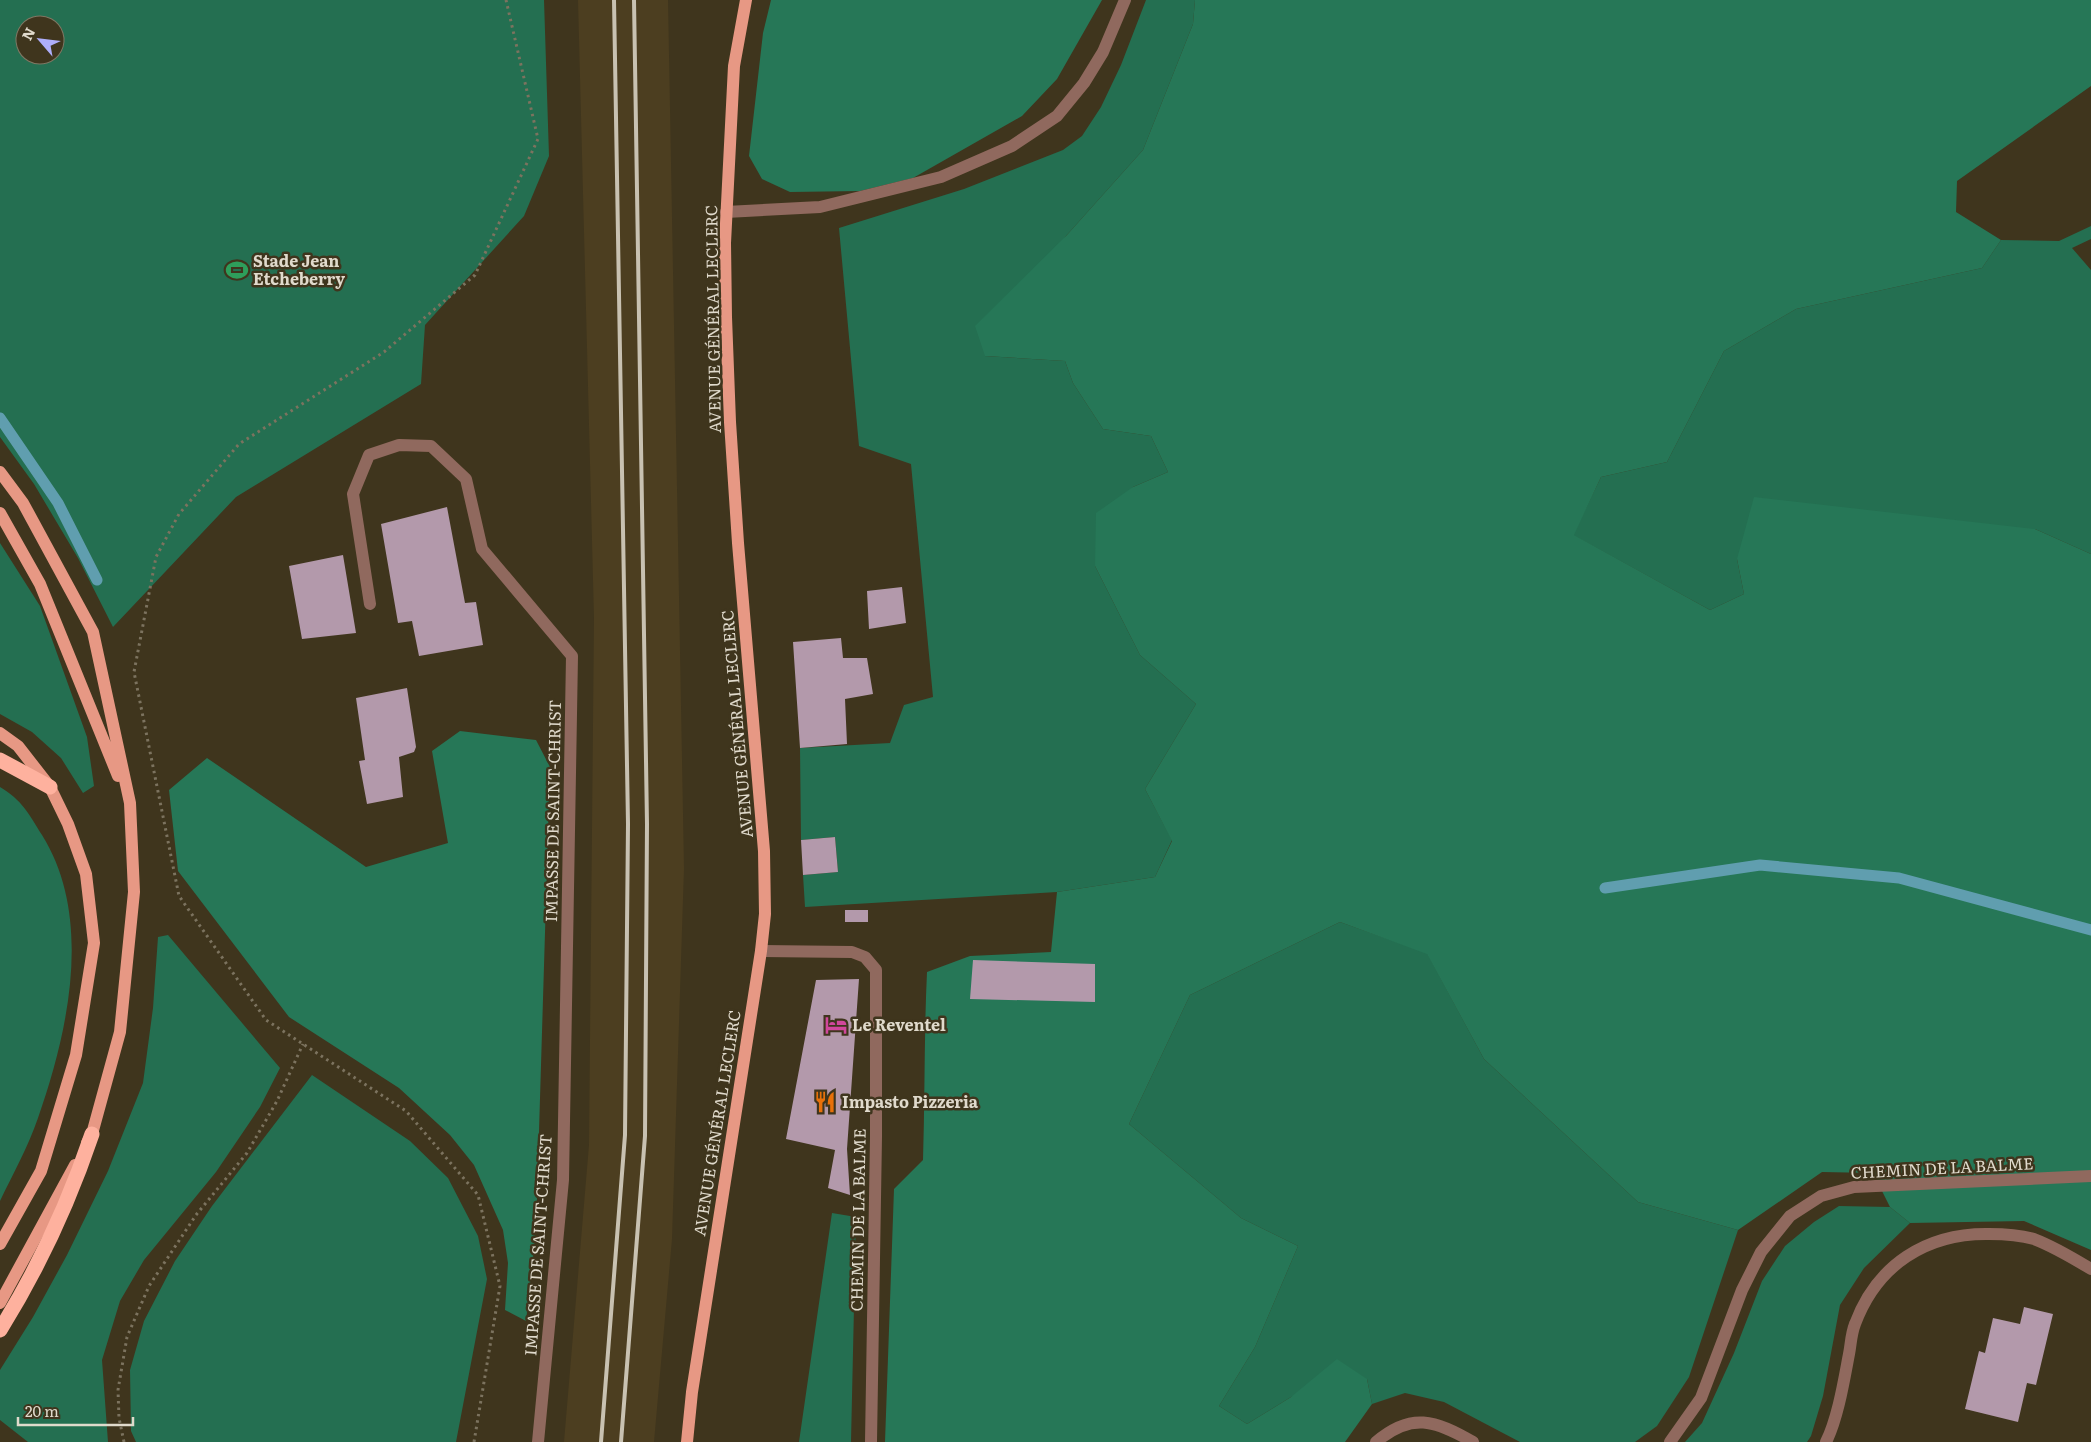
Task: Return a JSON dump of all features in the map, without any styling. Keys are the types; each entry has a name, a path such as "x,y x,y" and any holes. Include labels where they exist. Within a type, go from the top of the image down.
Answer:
{"highway":[{"path":"0,760 50,788"},
{"path":"0,1330 23,1294 77,1178 92,1134"}],"main road":[{"name":"AVENUE GÉNÉRAL LECLERC","path":"687,1442 696,1364 761,951 765,914 764,851 730,422 726,317 726,212 734,66 746,0"},
{"path":"0,472 23,503 93,632 130,804 134,892 120,1032 92,1134 0,1303"},
{"path":"0,513 40,584 130,804"},
{"path":"0,733 18,746 50,788 68,824 86,874 94,942 76,1055 41,1171 0,1244"}],"street":[{"path":"726,212 820,208 941,177 1012,146 1057,116 1084,83 1103,52 1125,0"},
{"name":"IMPASSE DE SAINT-CHRIST","path":"370,604 353,494 369,455 399,445 431,446 466,480 482,549 572,656 562,1180 538,1442"},
{"name":"CHEMIN DE LA BALME","path":"761,951 852,952 865,957 876,970 876,1137 871,1442"},
{"name":"CHEMIN DE LA BALME","path":"1670,1442 1701,1398 1742,1290 1761,1252 1790,1216 1821,1196 1854,1187 2091,1176"},
{"path":"1826,1442 1842,1389 1854,1326 1867,1297 1884,1275 1910,1252 1943,1239 1972,1233 2004,1234 2032,1239 2064,1252 2091,1269"},
{"path":"1376,1442 1403,1424 1420,1423 1439,1425 1473,1442"}],"path":[{"path":"474,1442 500,1286 478,1195 406,1111 266,1020 179,896 134,672 156,558 179,514 239,444 384,352 475,275 538,139 506,0"},
{"path":"124,1442 119,1418 118,1390 127,1337 149,1286 196,1215 247,1153 277,1101 303,1044"}],"shaded area":[{"path":"578,0 668,0 684,868 672,1239 654,1442 564,1442 589,1145 594,618"}],"green space":[{"name":"Stade Jean Etcheberry","path":"0,0 544,0 549,156 524,216 425,325 421,384 236,497 113,627 78,558 34,484 0,437"},
{"path":"771,0 1102,0 1057,79 1022,116 913,178 860,191 790,192 762,179 749,156 763,33"},
{"path":"1146,0 1195,0 1193,24 1143,150 1066,236 985,356 1065,361 1073,383 1103,429 1151,436 1168,472 1133,487 1095,566 1140,655 1196,704 1145,789 1172,840 1155,877 1057,892 805,907 803,875 838,872 835,837 801,840 800,748 890,743 904,705 933,697 911,464 859,446 839,228 964,189 1063,150 1082,136 1101,107 1121,65"},
{"path":"1195,0 2091,0 2091,86 1957,181 1956,212 2001,240 1982,268 1796,309 1724,351 1667,462 1601,477 1574,535 1710,610 1744,594 1737,559 1754,497 2035,529 2091,554 2091,1250 2024,1221 1910,1223 1890,1207 1873,1173 1822,1172 1738,1230 1638,1202 1484,1059 1427,954 1340,922 1190,995 1129,1124 1241,1218 1298,1246 1255,1347 1219,1406 1247,1424 1291,1397 1337,1359 1367,1379 1372,1404 1345,1442 885,1442 894,1189 923,1160 927,972 970,956 1051,952 1057,892 1155,877 1172,841 1145,789 1196,704 1140,655 1095,566 1096,513 1133,487 1168,472 1151,436 1103,429 1073,383 1065,361 985,356 975,326 1066,236 1143,150 1193,24"},
{"path":"2091,226 2091,239 2072,248 2091,270 2091,554 2035,529 1737,559 1744,594 1710,610 1573,535 1601,477 1667,462 1724,351 1796,309 1982,268 2001,240 2059,241"},
{"path":"0,543 40,606 87,737 94,786 83,793 61,758 32,732 0,714"},
{"path":"460,731 536,740 550,767 536,1231 526,1321 505,1310 508,1263 503,1230 474,1165 450,1135 399,1088 289,1017 178,871 169,790 207,758 366,867 448,843 432,751"},
{"path":"0,787 20,802 29,814 58,867 68,902 71,938 71,975 59,1049 49,1085 34,1129 0,1201"},
{"path":"1340,922 1427,953 1484,1059 1638,1202 1738,1230 1689,1377 1657,1426 1635,1442 1520,1442 1444,1402 1405,1393 1372,1404 1367,1379 1291,1397 1247,1424 1219,1406 1255,1347 1298,1246 1241,1218 1129,1124 1190,995"},
{"path":"168,935 280,1068 260,1107 216,1172 144,1260 120,1301 102,1360 108,1442 28,1442 0,1420 0,1370 33,1317 67,1255 108,1171 143,1083 153,1008 158,937"},
{"path":"312,1075 410,1141 448,1178 478,1236 487,1279 456,1442 136,1442 131,1431 130,1370 144,1321 175,1261 212,1206"},
{"path":"1839,1206 1890,1207 1910,1223 1864,1268 1840,1305 1823,1396 1811,1436 1807,1442 1685,1442 1702,1423 1734,1353 1762,1281 1785,1246 1814,1222"},
{"path":"832,1213 856,1217 851,1442 799,1442"}],"building":[{"path":"447,507 465,603 476,602 483,645 419,656 412,621 398,623 381,524"},
{"path":"343,555 356,633 302,639 289,566"},
{"path":"902,587 906,623 869,629 867,591"},
{"path":"841,638 843,658 867,658 873,694 845,699 847,744 800,748 793,642"},
{"path":"407,688 416,747 414,752 399,757 403,797 367,804 359,761 365,760 356,698"},
{"path":"835,837 838,872 803,875 801,840"},
{"path":"845,910 868,910 868,922 845,922"},
{"path":"973,960 1095,964 1095,1002 970,999"},
{"path":"859,979 847,1149 850,1195 828,1188 835,1150 786,1139 816,980"},
{"path":"2024,1307 2053,1314 2036,1385 2027,1383 2018,1422 1965,1409 1979,1351 1985,1353 1993,1318 2020,1324"}],"waterway":[{"path":"0,418 58,503 97,580"},
{"path":"1605,888 1760,865 1899,878 2091,930"}],"railway":[{"path":"601,1442 625,1135 628,824 614,0"},
{"path":"621,1442 645,1136 647,824 634,0"}],"place":[{"name":"Stade Jean Etcheberry","path":"237,270"},
{"name":"Le Reventel","path":"836,1025"},
{"name":"Impasto Pizzeria","path":"825,1102"}]}
